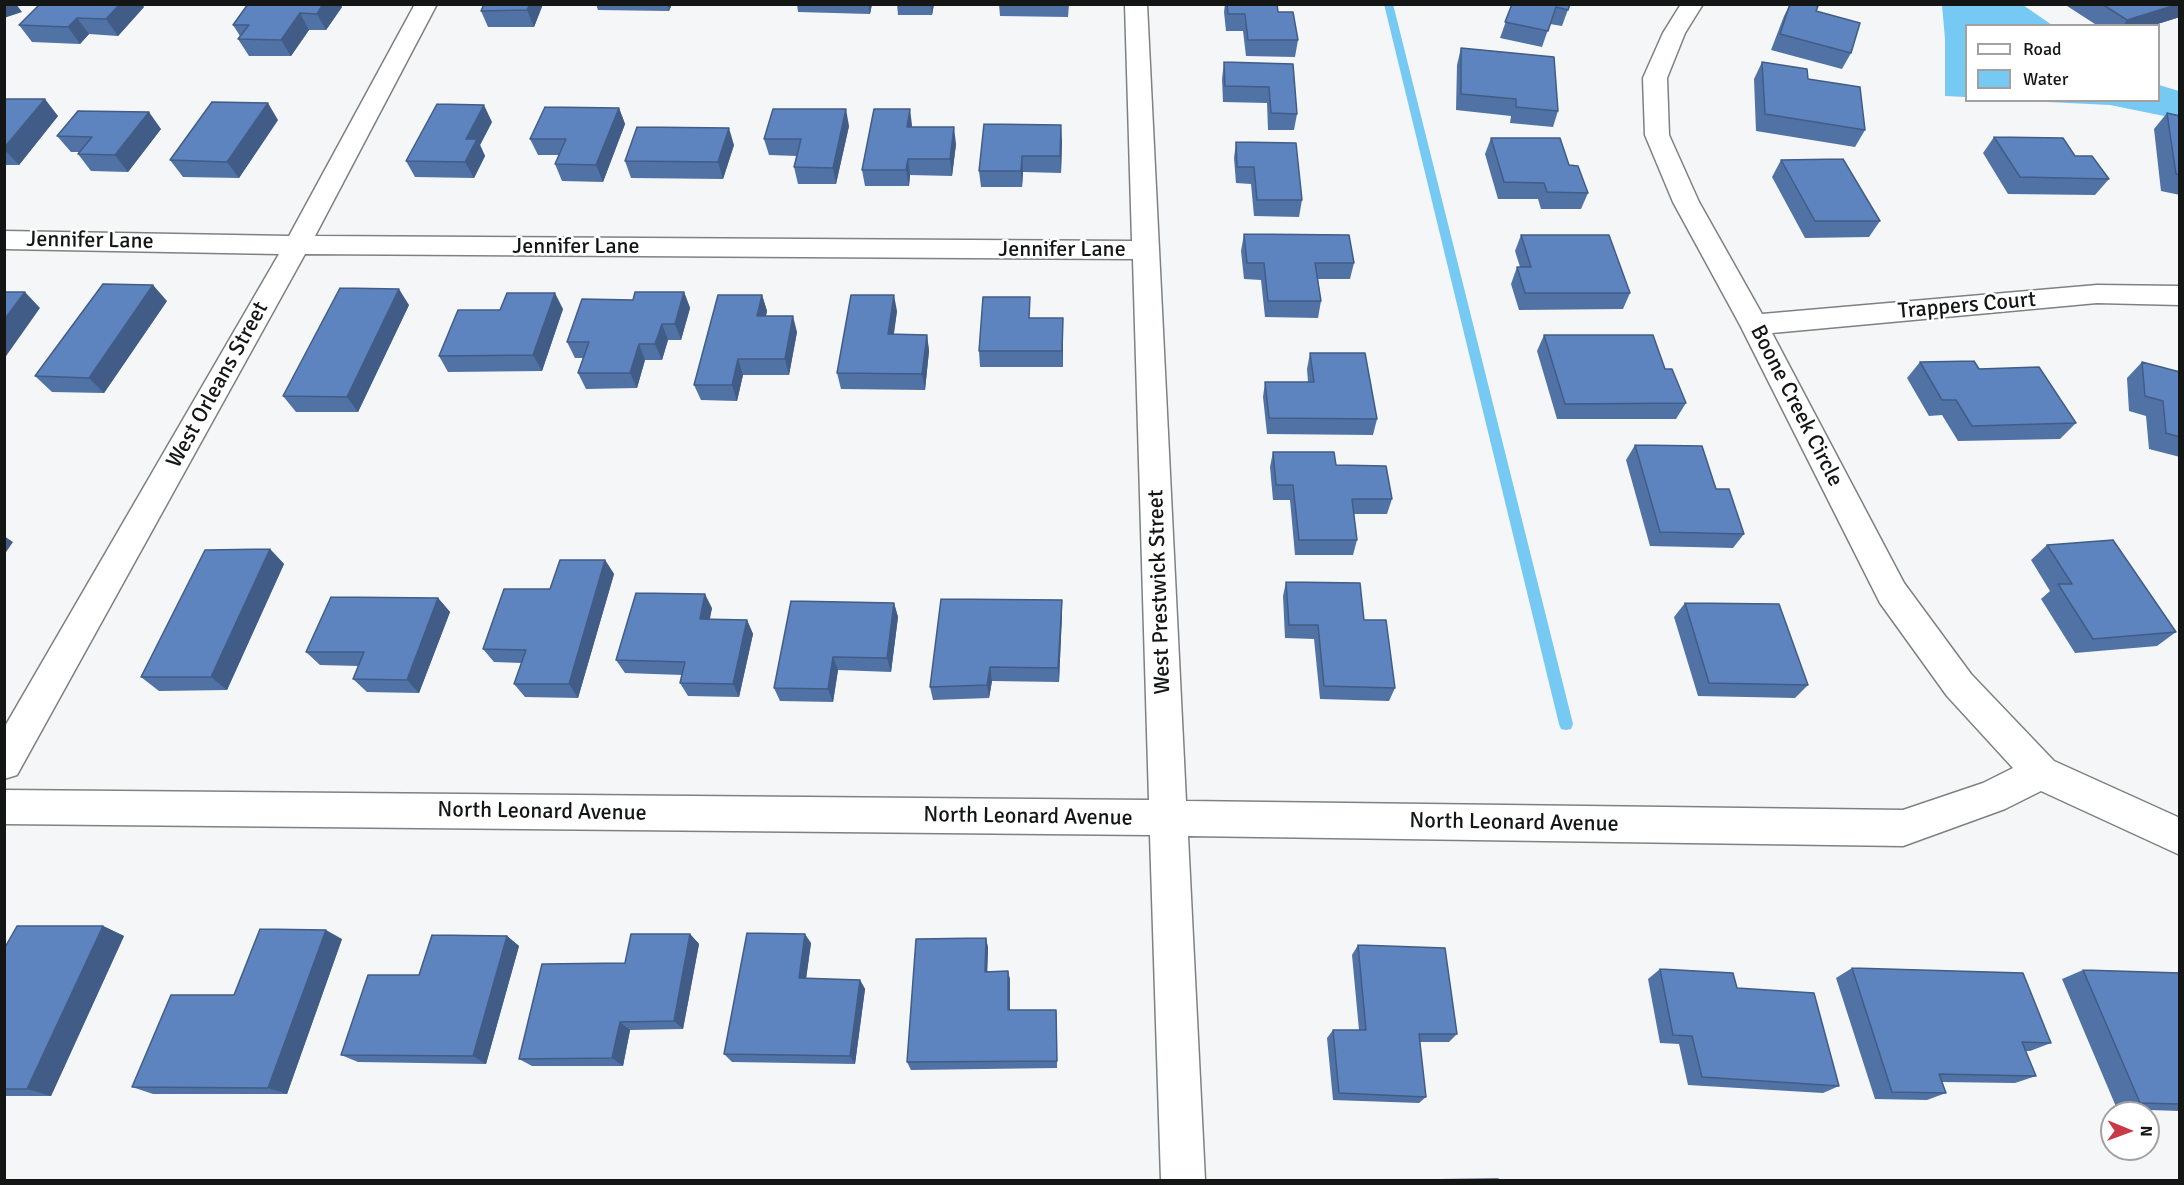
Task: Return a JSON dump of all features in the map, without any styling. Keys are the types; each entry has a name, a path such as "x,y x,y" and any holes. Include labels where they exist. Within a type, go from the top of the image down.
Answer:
{"street":[{"name":"West Orleans Street","path":"4,763 297,245 426,4"},
{"name":"West Prestwick Street","path":"1136,4 1183,1180"},
{"name":"Boone Creek Circle","path":"1692,4 1674,33 1655,78 1657,135 1686,202 1754,325 1892,593 1959,685 2041,772"},
{"name":"Jennifer Lane","path":"4,240 297,245 1147,250"},
{"name":"Trappers Court","path":"1754,325 2097,294 2180,296"},
{"name":"North Leonard Avenue","path":"4,807 1168,818 1903,828 1992,797 2041,772"},
{"path":"2041,772 2180,837"}],"water":[{"path":"1942,5 2023,5 2051,24 1965,24 1965,97 1945,96 1945,39"},
{"path":"2160,85 2179,91 2179,119 2110,105 2048,102 2160,102"}],"building":[{"path":"40,4 120,4 106,19 77,18 68,27 19,25"},
{"path":"248,4 323,4 317,14 300,13 281,40 238,39 249,25 233,25"},
{"path":"484,4 530,4 527,10 481,11"},
{"path":"1227,4 1277,4 1278,12 1293,12 1298,40 1248,40 1245,14 1228,14"},
{"path":"1512,4 1570,4 1568,10 1556,7 1548,31 1505,22"},
{"path":"1790,4 1812,4 1818,6 1816,11 1860,23 1851,53 1780,34"},
{"path":"2102,4 2179,4 2127,20"},
{"path":"1461,48 1554,57 1558,111 1516,107 1516,99 1461,94"},
{"path":"1224,62 1293,64 1297,114 1271,113 1269,87 1225,86"},
{"path":"1762,62 1807,69 1808,79 1860,87 1865,130 1765,114"},
{"path":"4,99 45,99 4,148"},
{"path":"212,102 268,103 227,162 170,160"},
{"path":"437,104 484,105 466,139 477,139 465,162 406,161"},
{"path":"545,107 619,108 596,165 555,164 566,139 530,139"},
{"path":"773,109 846,109 833,168 794,167 801,139 764,139"},
{"path":"874,109 910,109 907,127 954,127 950,159 908,159 906,170 862,170"},
{"path":"78,111 149,112 115,155 78,154 92,137 57,136"},
{"path":"2167,113 2180,116 2180,175 2176,174"},
{"path":"984,124 1061,125 1060,156 1022,156 1021,171 979,171"},
{"path":"637,127 729,128 718,162 625,161"},
{"path":"1994,137 2063,138 2075,156 2092,156 2109,179 2020,177"},
{"path":"1491,138 1560,138 1569,165 1578,166 1588,193 1547,192 1544,183 1504,182"},
{"path":"1236,142 1296,143 1302,200 1257,200 1254,167 1237,167"},
{"path":"1843,159 1880,221 1815,221 1781,160"},
{"path":"1244,234 1349,235 1354,263 1315,263 1321,301 1268,301 1264,263 1247,263"},
{"path":"1521,235 1609,235 1630,293 1525,293 1517,267 1531,267"},
{"path":"103,284 153,285 89,378 35,376"},
{"path":"340,288 399,289 347,397 283,396"},
{"path":"4,292 25,292 4,320"},
{"path":"635,292 684,292 675,324 662,324 655,344 639,344 630,373 578,373 589,342 567,342 582,299 633,300"},
{"path":"507,293 555,293 533,355 439,356 458,310 500,310"},
{"path":"718,295 762,295 757,316 793,316 785,359 738,359 732,385 694,385"},
{"path":"851,295 894,295 888,334 927,335 922,374 837,373"},
{"path":"983,297 1030,297 1029,318 1063,318 1062,351 979,351"},
{"path":"1544,335 1653,335 1665,369 1672,369 1686,403 1565,404"},
{"path":"1310,353 1365,353 1377,419 1269,418 1265,382 1314,382"},
{"path":"1974,361 1979,369 2039,367 2076,423 1972,426 1956,400 1942,400 1920,362"},
{"path":"2142,362 2180,372 2180,437 2166,433 2163,401 2145,396"},
{"path":"1635,445 1702,446 1716,489 1729,489 1744,534 1660,532"},
{"path":"1273,452 1334,452 1336,465 1386,466 1392,499 1352,499 1357,540 1299,540 1293,485 1276,485"},
{"path":"2113,540 2176,632 2093,639 2058,584 2072,584 2047,545"},
{"path":"270,549 211,677 141,677 205,550"},
{"path":"560,560 605,560 569,684 514,684 526,650 483,649 504,589 550,589"},
{"path":"1286,582 1360,583 1364,620 1386,620 1395,688 1324,686 1318,625 1289,625"},
{"path":"636,593 705,594 700,619 747,620 733,684 680,683 685,662 616,660"},
{"path":"331,597 438,598 407,680 353,679 364,652 306,652"},
{"path":"941,599 1062,600 1058,668 990,667 987,685 930,687"},
{"path":"791,601 894,603 887,658 833,657 828,689 774,688"},
{"path":"1685,603 1779,604 1808,685 1709,683"},
{"path":"17,926 103,926 27,1089 4,1089 4,949"},
{"path":"260,929 326,930 268,1088 132,1087 171,995 234,995"},
{"path":"747,933 805,934 799,978 860,980 850,1056 724,1054"},
{"path":"631,934 690,934 674,1021 620,1022 612,1058 519,1059 542,964 625,963"},
{"path":"432,935 507,936 473,1056 341,1055 368,975 419,975"},
{"path":"986,938 985,972 1008,971 1008,1010 1056,1010 1057,1061 907,1062 916,939"},
{"path":"1358,945 1445,948 1457,1034 1419,1034 1426,1097 1339,1093 1333,1030 1366,1030"},
{"path":"1852,968 2023,973 2051,1043 2022,1042 2036,1076 1939,1074 1946,1093 1892,1092"},
{"path":"1660,969 1733,973 1737,988 1814,993 1839,1086 1702,1077 1692,1036 1673,1035"},
{"path":"2083,970 2180,973 2180,1104 2139,1101"},
{"path":"1498,1179 1499,1180 1420,1180"}],"waterway":[{"path":"1388,4 1566,724"}]}
